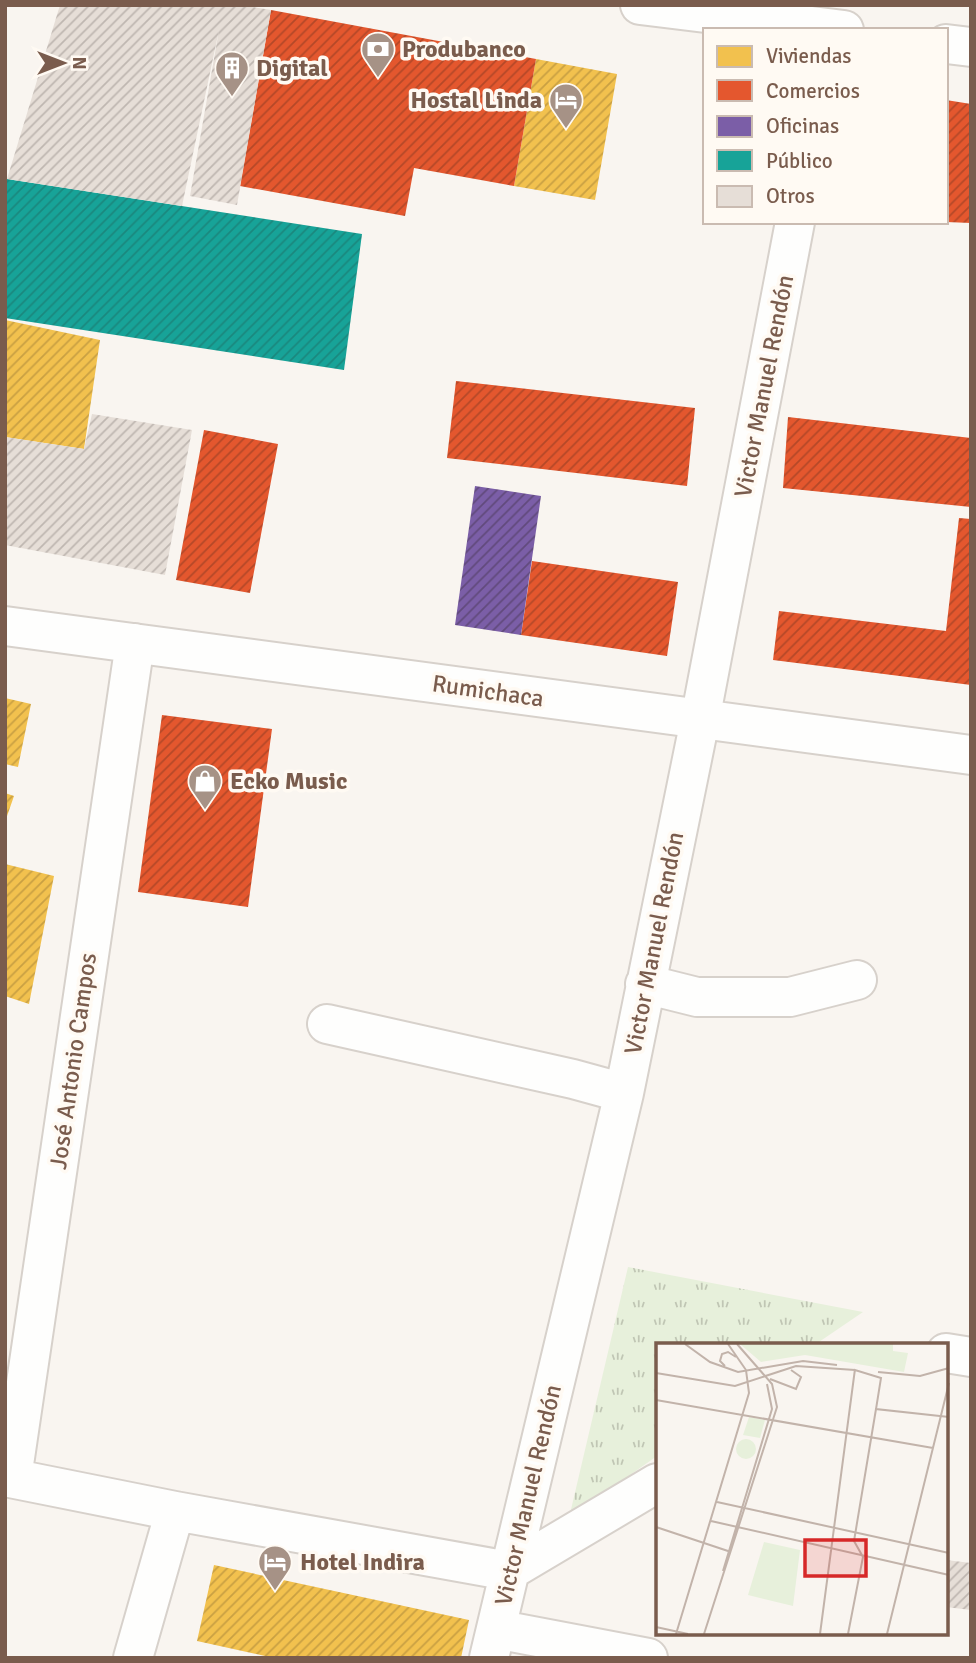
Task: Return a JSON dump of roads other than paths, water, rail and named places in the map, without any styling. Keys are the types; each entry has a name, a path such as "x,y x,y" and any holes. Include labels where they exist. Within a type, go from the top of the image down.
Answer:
{"street":[{"path":"640,5 830,20"},
{"path":"948,44 971,47"},
{"name":"Victor Manuel Rendón","path":"493,1643 624,1093 700,720 795,224"},
{"name":"Rumichaca","path":"5,626 971,755"},
{"name":"José Antonio Campos","path":"8,1478 135,643"},
{"path":"645,984 697,997 790,997 856,980"},
{"path":"327,1024 624,1093"},
{"path":"948,1353 971,1357"},
{"path":"8,1478 174,1511 509,1571 656,1484"},
{"path":"133,1658 174,1511"},
{"path":"493,1643 648,1658"}],"place":[{"name":"Produbanco","path":"378,79"},
{"name":"Digital","path":"232,98"},
{"name":"Hostal Linda","path":"566,130"},
{"name":"Ecko Music","path":"205,811"},
{"name":"Hotel Indira","path":"275,1592"}]}
